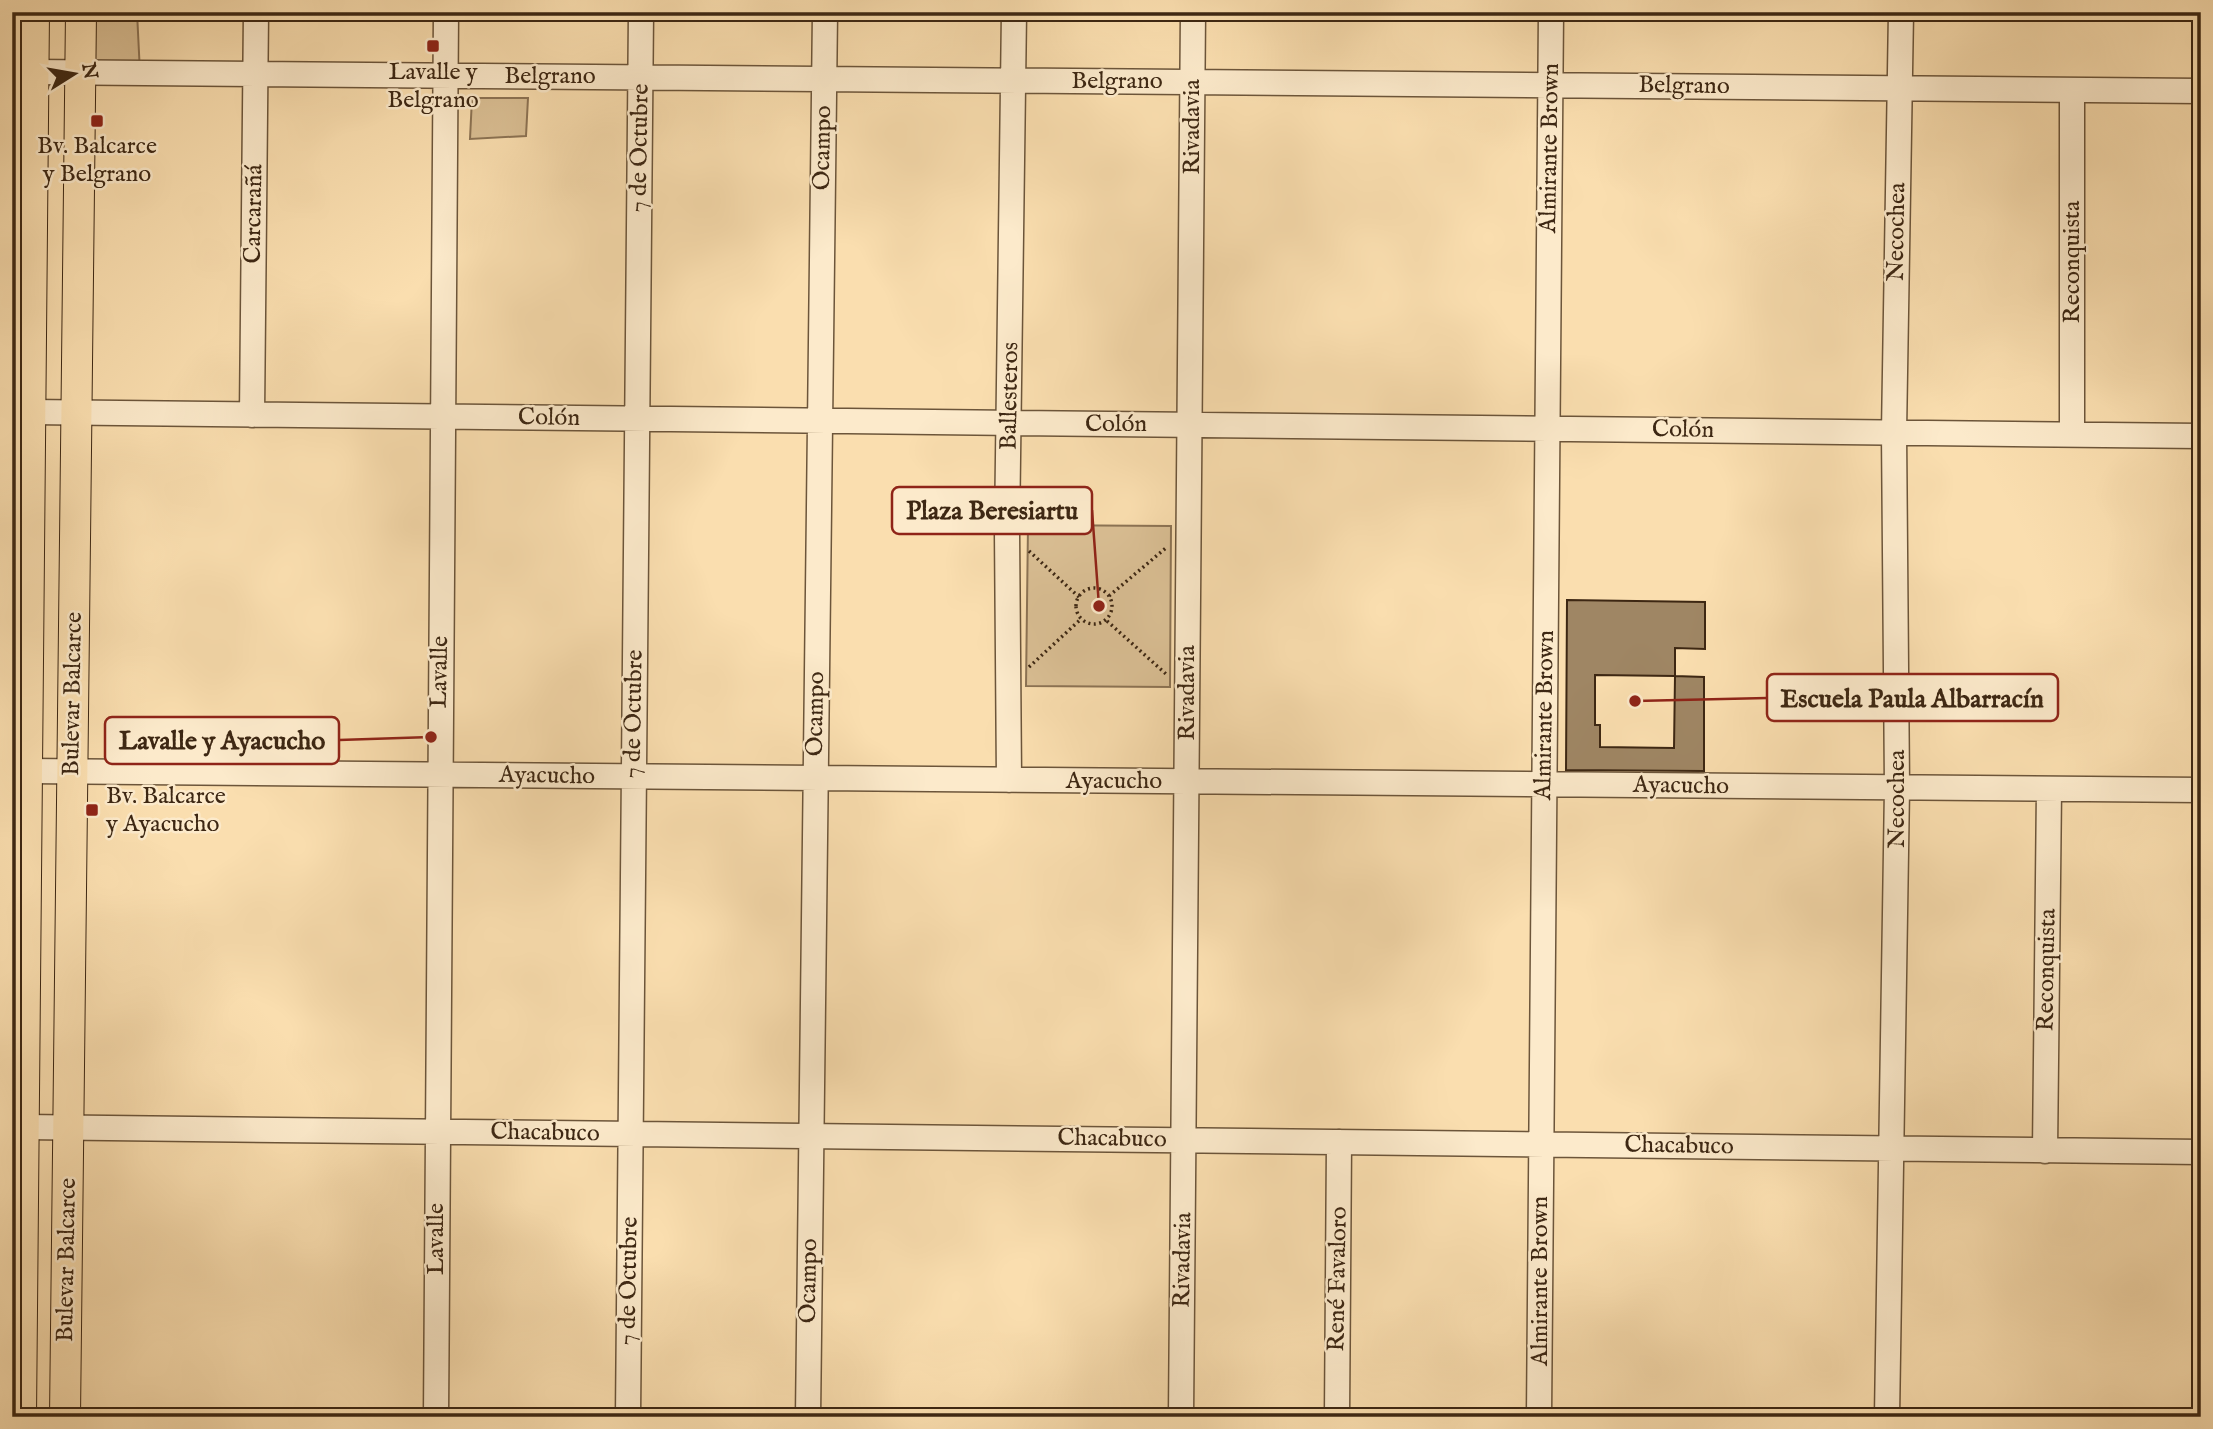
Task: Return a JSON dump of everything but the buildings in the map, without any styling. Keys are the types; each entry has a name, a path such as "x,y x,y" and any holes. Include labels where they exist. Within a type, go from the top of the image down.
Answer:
{"main road":[{"name":"Bulevar Balcarce","path":"21,1417 34,12"},
{"name":"Bulevar Balcarce","path":"65,1417 81,12"}],"street":[{"name":"Carcarañá","path":"252,415 256,12"},
{"name":"Lavalle","path":"436,1417 446,12"},
{"name":"7 de Octubre","path":"628,1417 641,12"},
{"name":"Ocampo","path":"808,1417 825,12"},
{"name":"Ballesteros","path":"1009,780 1007,531 1014,12"},
{"name":"Rivadavia","path":"1181,1417 1193,12"},
{"name":"Almirante Brown","path":"1539,1417 1551,12"},
{"name":"Necochea","path":"1887,1417 1898,788 1894,432 1901,12"},
{"name":"Belgrano","path":"33,72 2201,91"},
{"name":"Reconquista","path":"2072,90 2072,434"},
{"name":"Colón","path":"30,412 2201,436"},
{"name":"Ayacucho","path":"27,771 2201,790"},
{"name":"Reconquista","path":"2045,1150 2049,789"},
{"name":"Chacabuco","path":"24,1127 2201,1152"},
{"name":"René Favaloro","path":"1337,1417 1339,1142"}],"path":[{"path":"1109,596 1188,530"},
{"path":"1007,531 1079,597"},
{"path":"1079,597 1094,589 1109,596"},
{"path":"1079,597 1077,608 1082,619 1096,624 1106,620 1112,611 1109,596"},
{"path":"1007,686 1082,619"},
{"path":"1106,620 1186,691"}],"shaded area":[{"path":"81,12 137,12 140,73 80,72"},
{"path":"472,98 528,98 526,136 470,139"},
{"path":"1028,525 1171,526 1170,687 1026,686"}],"place":[{"name":"Lavalle y Belgrano","path":"433,46"},
{"name":"Bv. Balcarce y Belgrano","path":"97,121"},
{"name":"Plaza Beresiartu","path":"1099,606"},
{"name":"Escuela Paula Albarracín","path":"1635,701"},
{"name":"Lavalle y Ayacucho","path":"431,737"},
{"name":"Bv. Balcarce y Ayacucho","path":"92,810"}]}
